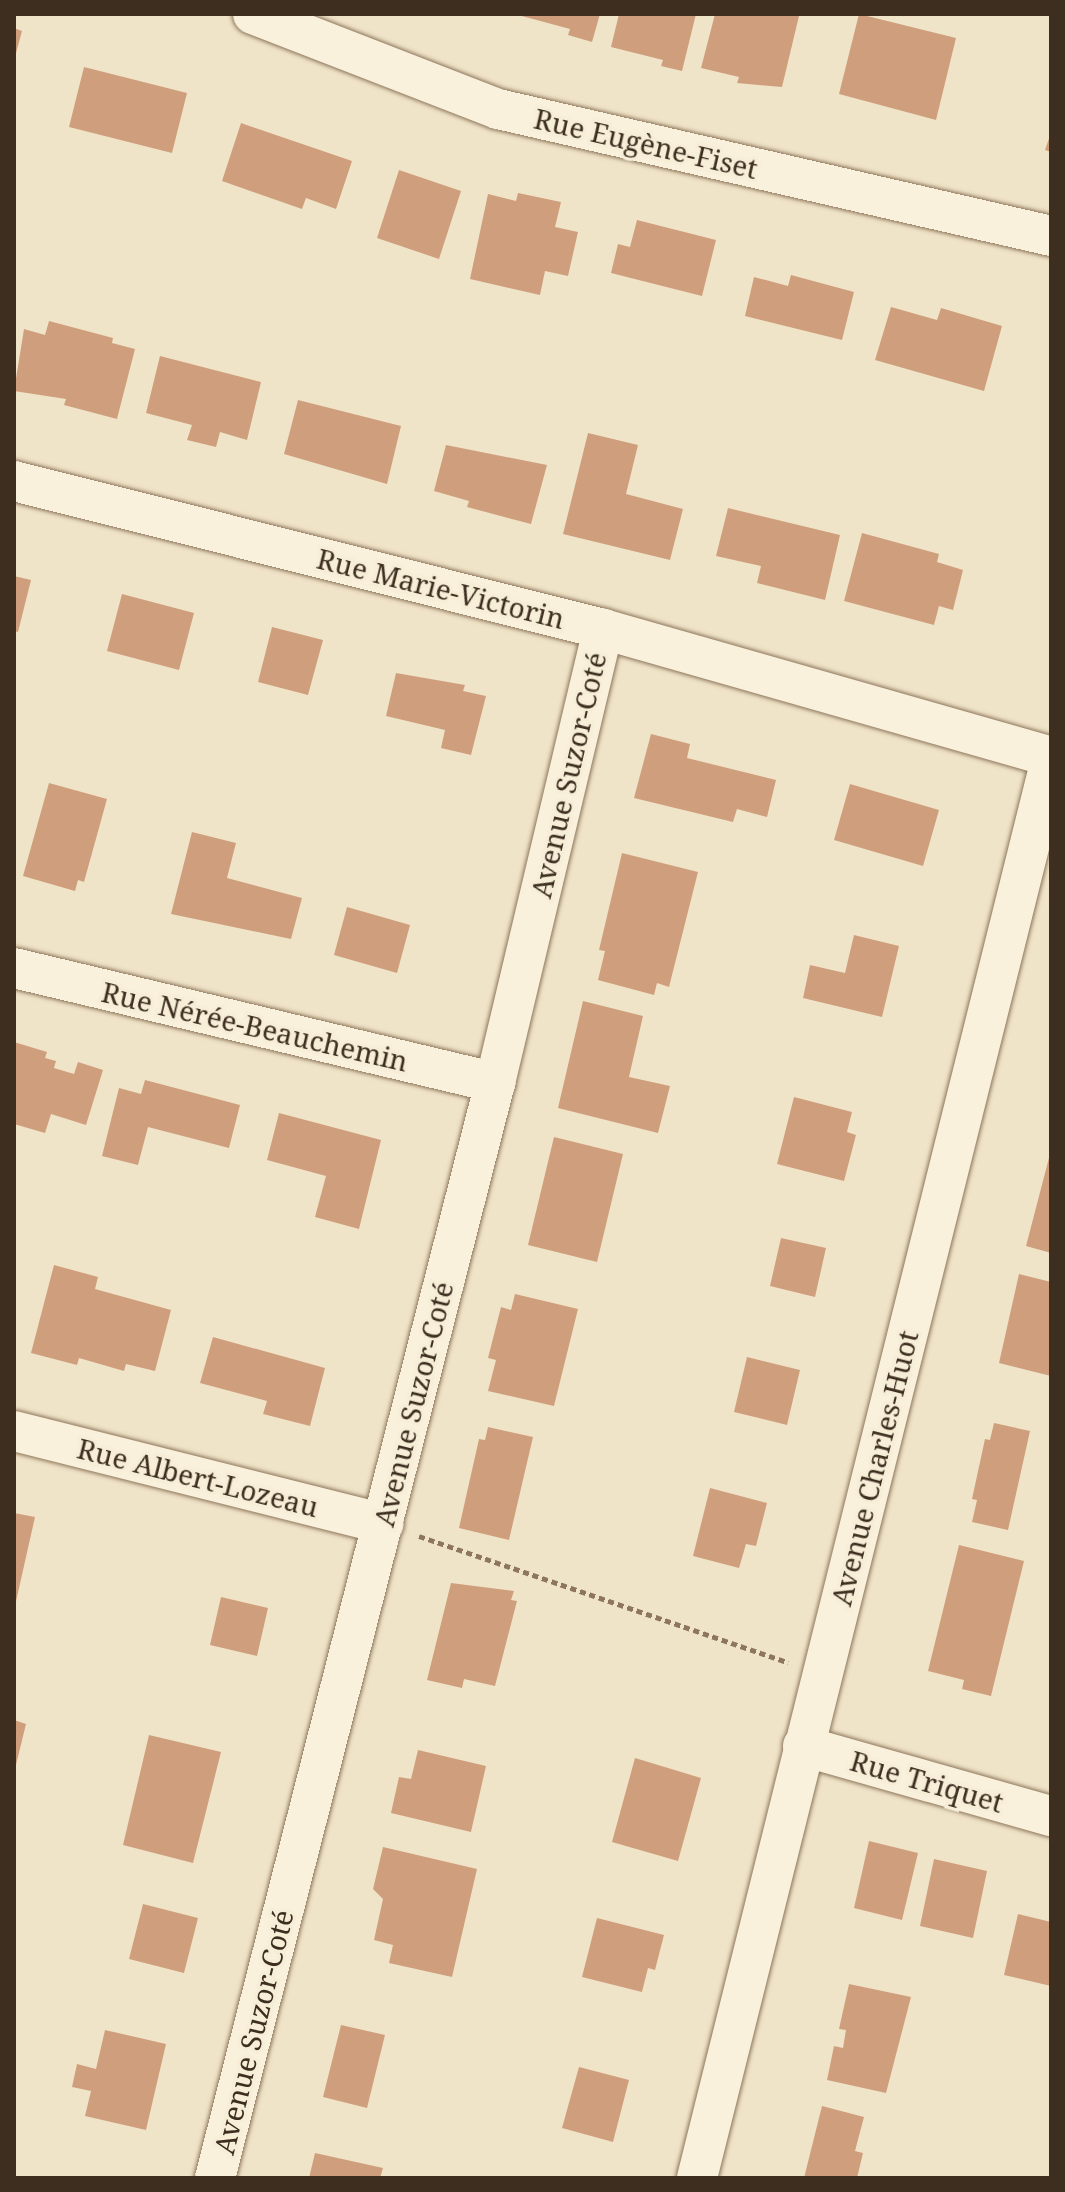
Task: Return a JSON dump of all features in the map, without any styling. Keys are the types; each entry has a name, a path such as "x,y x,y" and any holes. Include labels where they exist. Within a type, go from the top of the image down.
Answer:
{"street":[{"name":"Rue Eugène-Fiset","path":"253,14 498,109 1051,236"},
{"name":"Rue Marie-Victorin","path":"14,481 603,629 1051,758"},
{"name":"Avenue Suzor-Coté","path":"215,2178 495,1083 603,629"},
{"name":"Avenue Charles-Huot","path":"697,2178 1051,758"},
{"name":"Rue Nérée-Beauchemin","path":"14,968 495,1083"},
{"name":"Rue Albert-Lozeau","path":"14,1431 383,1524"},
{"name":"Rue Triquet","path":"803,1746 1051,1816"}],"path":[{"path":"383,1524 823,1674"}],"building":[{"path":"600,14 592,42 568,35 570,29 518,15"},
{"path":"619,14 696,14 682,71 661,66 663,60 611,47"},
{"path":"715,14 799,16 782,87 737,83 739,77 701,68"},
{"path":"859,14 956,38 936,120 839,94"},
{"path":"14,28 22,31 15,57 14,56"},
{"path":"84,67 187,93 172,153 69,127"},
{"path":"241,123 352,161 336,209 306,198 302,209 222,181"},
{"path":"1051,133 1051,152 1045,150"},
{"path":"399,170 461,191 439,259 377,238"},
{"path":"518,193 561,202 555,227 578,232 568,276 545,271 540,295 470,279 488,194 516,201"},
{"path":"637,220 716,240 702,296 611,273 618,244 630,247"},
{"path":"791,275 854,292 842,340 745,316 754,277 788,286"},
{"path":"891,307 937,320 941,308 1002,326 984,391 875,360"},
{"path":"49,321 113,338 112,343 135,349 117,419 64,405 66,399 14,391 24,329 45,335"},
{"path":"160,356 261,382 247,440 220,432 216,447 187,440 192,425 146,413"},
{"path":"298,400 401,426 387,484 284,454"},
{"path":"588,433 638,445 626,494 683,509 670,560 563,534"},
{"path":"446,445 547,465 531,524 467,507 469,501 434,491"},
{"path":"728,508 840,535 825,600 757,583 761,566 716,556"},
{"path":"862,533 939,554 937,562 963,570 953,610 939,606 934,625 844,601"},
{"path":"14,576 31,580 18,632 14,631"},
{"path":"122,594 194,613 179,670 107,651"},
{"path":"272,627 323,640 308,695 258,682"},
{"path":"396,673 465,685 463,691 486,696 471,755 441,748 445,730 386,716"},
{"path":"651,734 690,744 687,758 776,780 767,817 737,809 733,822 634,798"},
{"path":"49,783 107,799 84,882 78,880 75,891 23,876"},
{"path":"850,784 939,810 923,866 834,840"},
{"path":"192,832 236,843 227,878 302,898 291,939 171,914"},
{"path":"622,853 698,872 669,987 657,983 654,995 598,980 605,951 599,950"},
{"path":"347,907 410,925 397,973 334,955"},
{"path":"854,935 899,946 882,1017 803,998 810,965 845,973"},
{"path":"583,1001 643,1016 629,1077 670,1086 658,1133 558,1108"},
{"path":"14,1042 47,1052 45,1058 56,1061 54,1068 74,1074 78,1062 103,1070 86,1125 51,1114 45,1133 14,1124"},
{"path":"145,1080 240,1105 229,1148 148,1127 138,1165 102,1156 119,1088 141,1094"},
{"path":"794,1097 852,1112 847,1132 856,1135 844,1181 777,1164"},
{"path":"279,1113 381,1140 359,1229 315,1217 326,1176 267,1160"},
{"path":"554,1137 623,1154 597,1262 528,1245"},
{"path":"1051,1154 1051,1253 1026,1246"},
{"path":"781,1238 826,1248 815,1297 770,1286"},
{"path":"54,1265 98,1277 95,1289 171,1310 155,1371 126,1364 124,1371 79,1358 77,1365 31,1353"},
{"path":"1019,1274 1051,1282 1051,1376 999,1363"},
{"path":"515,1294 578,1309 554,1406 488,1391 496,1360 488,1358 501,1307 511,1310"},
{"path":"213,1337 325,1368 310,1426 263,1414 267,1401 200,1383"},
{"path":"747,1357 800,1370 787,1425 734,1412"},
{"path":"994,1423 1030,1431 1008,1530 972,1522 977,1500 972,1499 985,1439 990,1440"},
{"path":"488,1427 533,1437 509,1540 459,1528 479,1439 485,1440"},
{"path":"710,1488 767,1503 756,1546 746,1544 739,1568 693,1556"},
{"path":"14,1513 35,1517 15,1606 14,1605"},
{"path":"959,1545 1024,1561 991,1696 962,1689 964,1680 928,1671"},
{"path":"451,1583 514,1591 511,1600 517,1601 495,1686 464,1679 462,1688 427,1680"},
{"path":"221,1597 268,1608 257,1656 210,1645"},
{"path":"14,1720 26,1724 15,1769 14,1768"},
{"path":"149,1735 221,1752 193,1863 123,1845"},
{"path":"418,1750 486,1766 471,1832 391,1813 399,1777 411,1779"},
{"path":"635,1758 701,1778 678,1861 612,1842"},
{"path":"869,1841 918,1853 902,1920 854,1908"},
{"path":"383,1847 477,1869 452,1977 389,1963 393,1945 374,1940 383,1899 373,1889"},
{"path":"934,1859 987,1871 973,1938 920,1926"},
{"path":"143,1904 198,1918 184,1973 129,1959"},
{"path":"1018,1914 1051,1922 1051,1986 1004,1975"},
{"path":"597,1918 664,1935 655,1970 648,1968 642,1992 582,1977"},
{"path":"849,1984 911,1997 886,2093 827,2080 834,2046 843,2048 846,2030 839,2029"},
{"path":"341,2025 385,2035 367,2108 323,2097"},
{"path":"105,2030 166,2044 146,2130 85,2116 91,2091 72,2087 77,2064 96,2069"},
{"path":"579,2067 629,2080 613,2142 562,2128"},
{"path":"822,2106 864,2117 855,2151 863,2153 857,2178 804,2178"},
{"path":"315,2153 383,2168 380,2178 309,2178"}]}
